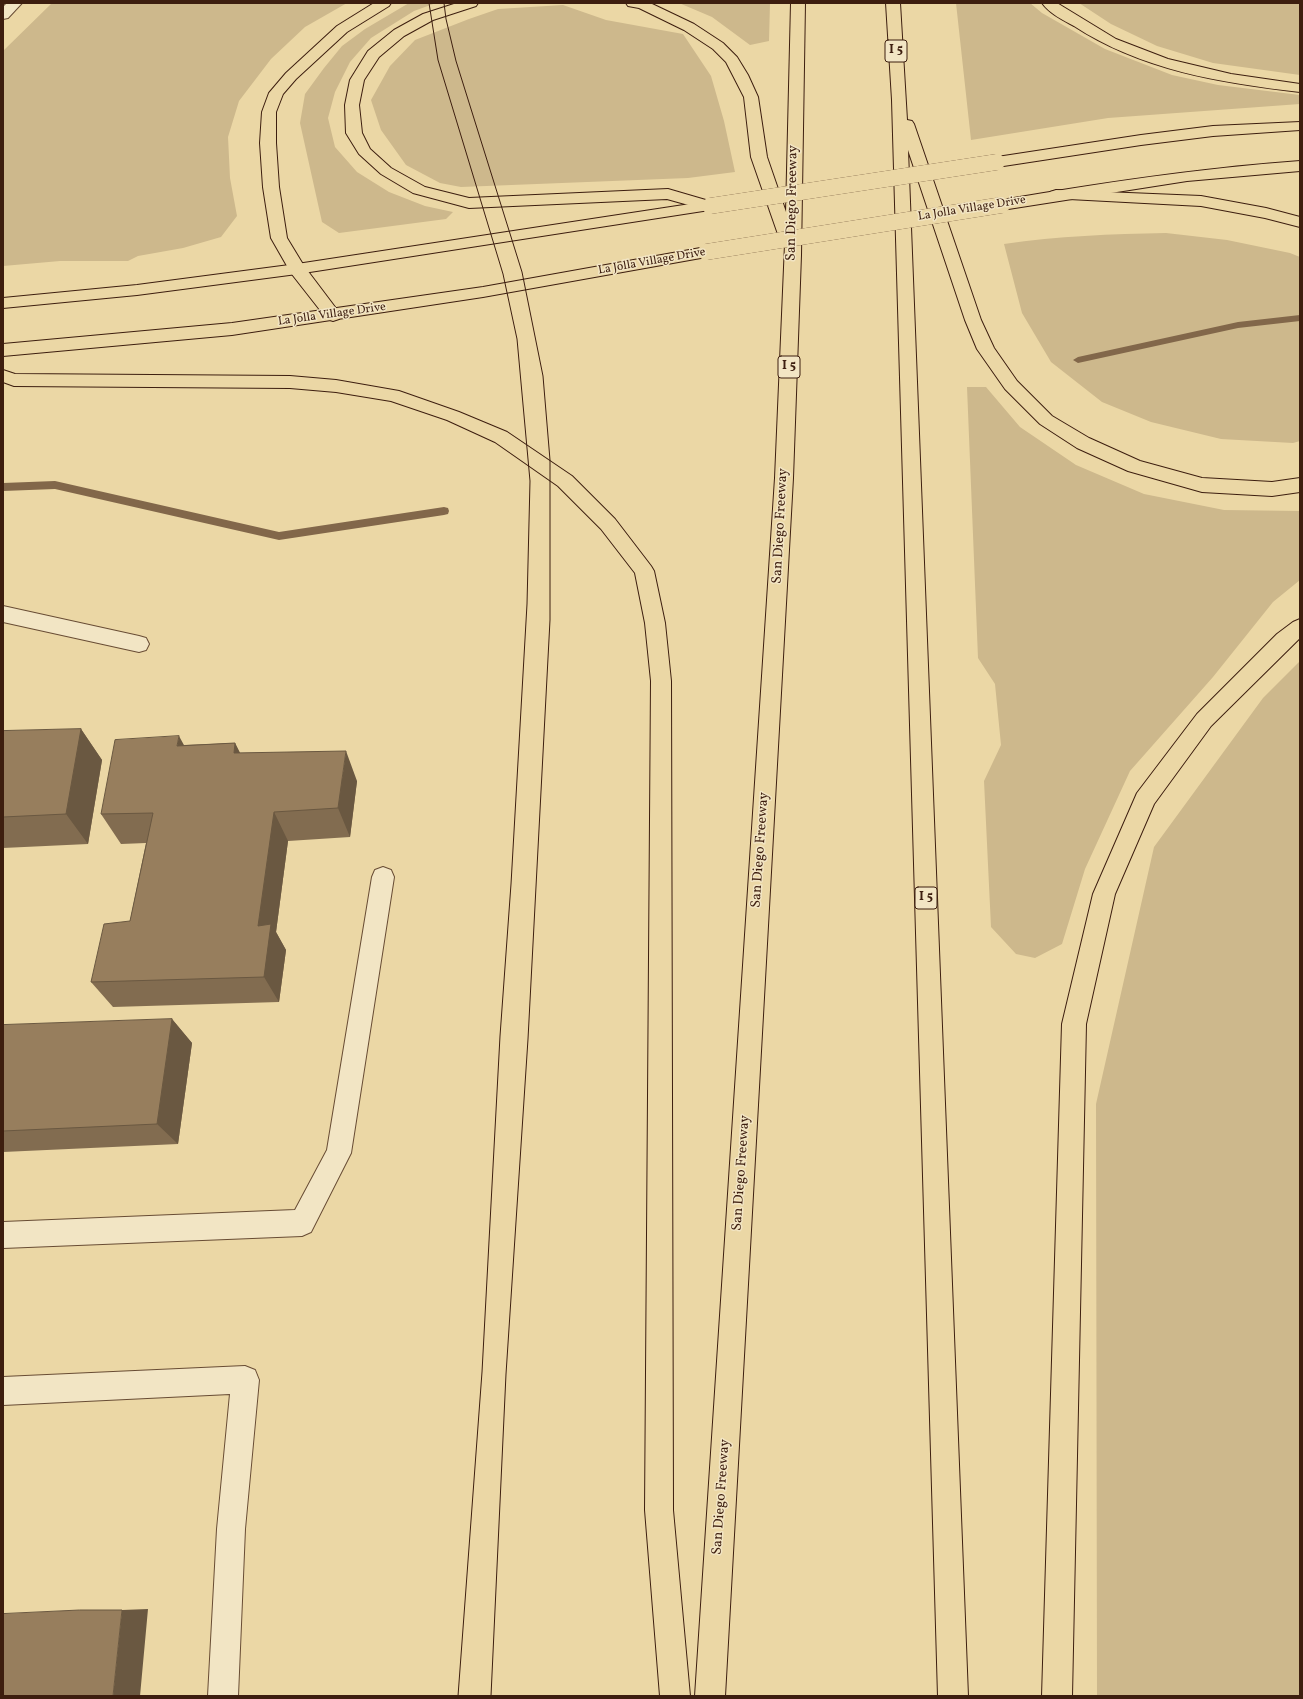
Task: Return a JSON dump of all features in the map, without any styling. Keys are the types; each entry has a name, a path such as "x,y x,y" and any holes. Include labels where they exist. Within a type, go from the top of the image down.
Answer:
{"main road":[{"path":"333,315 297,269 281,243 277,233 271,187 268,144 269,112 276,93 291,76 342,29 384,3"},
{"path":"471,3 428,17 399,33 373,54 357,80 352,105 354,133 364,151 386,171 419,190 468,203 668,194 710,206"},
{"path":"633,3 643,5 689,27 718,46 732,60 741,75 751,98 759,157 793,255"},
{"name":"San Diego Freeway","path":"710,1696 784,478 793,255 798,3"},
{"name":"I 5","path":"893,3 899,100 952,1696"},
{"path":"1049,3 1055,9 1118,46 1175,66 1244,82 1300,88"},
{"path":"899,100 973,320 986,349 1011,385 1046,420 1083,443 1134,466 1202,485 1272,489 1300,485"},
{"path":"3,303 129,291 297,269 1163,137 1213,131 1300,126"},
{"name":"La Jolla Village Drive","path":"3,350 232,329 333,315 483,292 706,252 1056,195 1181,176 1242,169 1300,166"},
{"path":"1056,195 1202,201 1266,213 1300,222"},
{"path":"3,376 14,380 290,382 336,386 393,395 453,416 507,441 565,482 608,524 644,571 654,623 661,681 659,1510 675,1696"},
{"path":"1057,1696 1074,1024 1104,894 1145,799 1204,720 1284,640 1300,627"}],"lane":[{"path":"3,15 15,3"},
{"path":"3,614 139,644"},
{"path":"3,1235 302,1223 339,1153 383,877"},
{"path":"3,1391 245,1380 231,1529 223,1696"}],"shaded area":[{"path":"52,3 347,3 305,27 271,59 239,101 228,137 230,178 237,216 221,237 183,248 138,256 128,261 60,261 3,266 3,51"},
{"path":"409,3 436,3 414,11 371,38 350,62 335,92 328,118 335,147 357,172 389,192 425,206 453,212 446,219 339,233 322,222 300,123 305,94 342,46 365,29"},
{"path":"679,3 770,3 769,41 750,45 712,17"},
{"path":"956,3 1030,3 1042,13 1105,49 1172,75 1218,85 1300,95 1300,104 1108,118 971,140"},
{"path":"1079,3 1300,3 1300,75 1213,63 1157,46 1111,24"},
{"path":"563,5 606,20 683,34 711,76 724,121 735,172 688,178 461,187 440,183 406,165 381,130 371,100 390,66 415,40 498,9"},
{"path":"1166,233 1227,240 1290,253 1300,257 1300,441 1293,443 1221,439 1151,422 1102,402 1051,362 1022,313 1004,244 1085,236"},
{"path":"967,387 986,387 1020,427 1076,465 1144,494 1224,510 1300,511 1300,580 1273,602 1213,677 1130,771 1085,869 1062,944 1035,958 1016,954 991,927 984,781 1001,745 995,684 978,658"},
{"path":"1300,661 1300,1696 1097,1696 1096,1104 1154,847 1263,698"}],"building":[{"path":"81,729 66,814 3,817 3,731"},
{"path":"179,736 177,746 235,743 234,753 346,751 338,808 274,812 258,926 271,924 264,977 91,982 104,924 130,921 153,813 101,814 115,740"},
{"path":"172,1019 157,1124 3,1131 3,1025"},
{"path":"80,1610 122,1610 113,1696 3,1696 3,1614"}],"waterway":[{"path":"1078,360 1238,325 1300,318"},
{"path":"3,487 55,485 279,536 444,511"}],"tram line":[{"path":"429,3 438,60 503,274 517,339 530,481 527,604 511,884 500,1036 482,1372 458,1696"},
{"path":"444,3 446,19 456,61 522,272 543,376 550,460 550,620 528,1039 506,1374 491,1696"}]}
